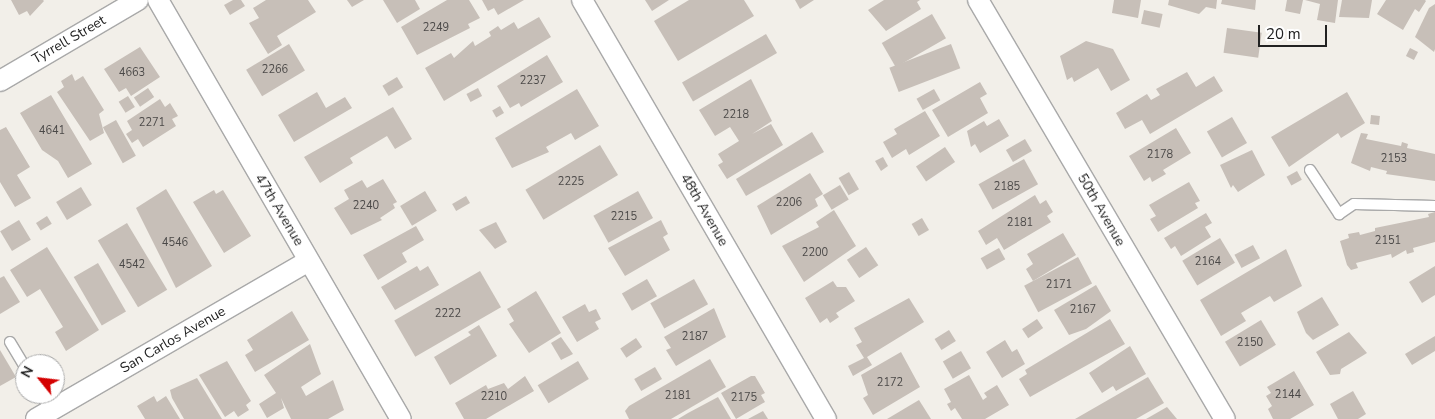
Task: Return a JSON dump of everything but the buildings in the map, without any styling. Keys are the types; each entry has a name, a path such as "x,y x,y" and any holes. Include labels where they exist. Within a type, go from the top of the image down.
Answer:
{"street":[{"name":"Tyrrell Street","path":"0,81 138,0"},
{"name":"47th Avenue","path":"158,0 401,419"},
{"name":"48th Avenue","path":"582,0 826,419"},
{"name":"50th Avenue","path":"978,0 1225,419"},
{"name":"San Carlos Avenue","path":"43,408 309,261"}],"lane":[{"path":"1310,170 1339,214 1354,204 1435,206"},
{"path":"10,342 17,354"}]}
